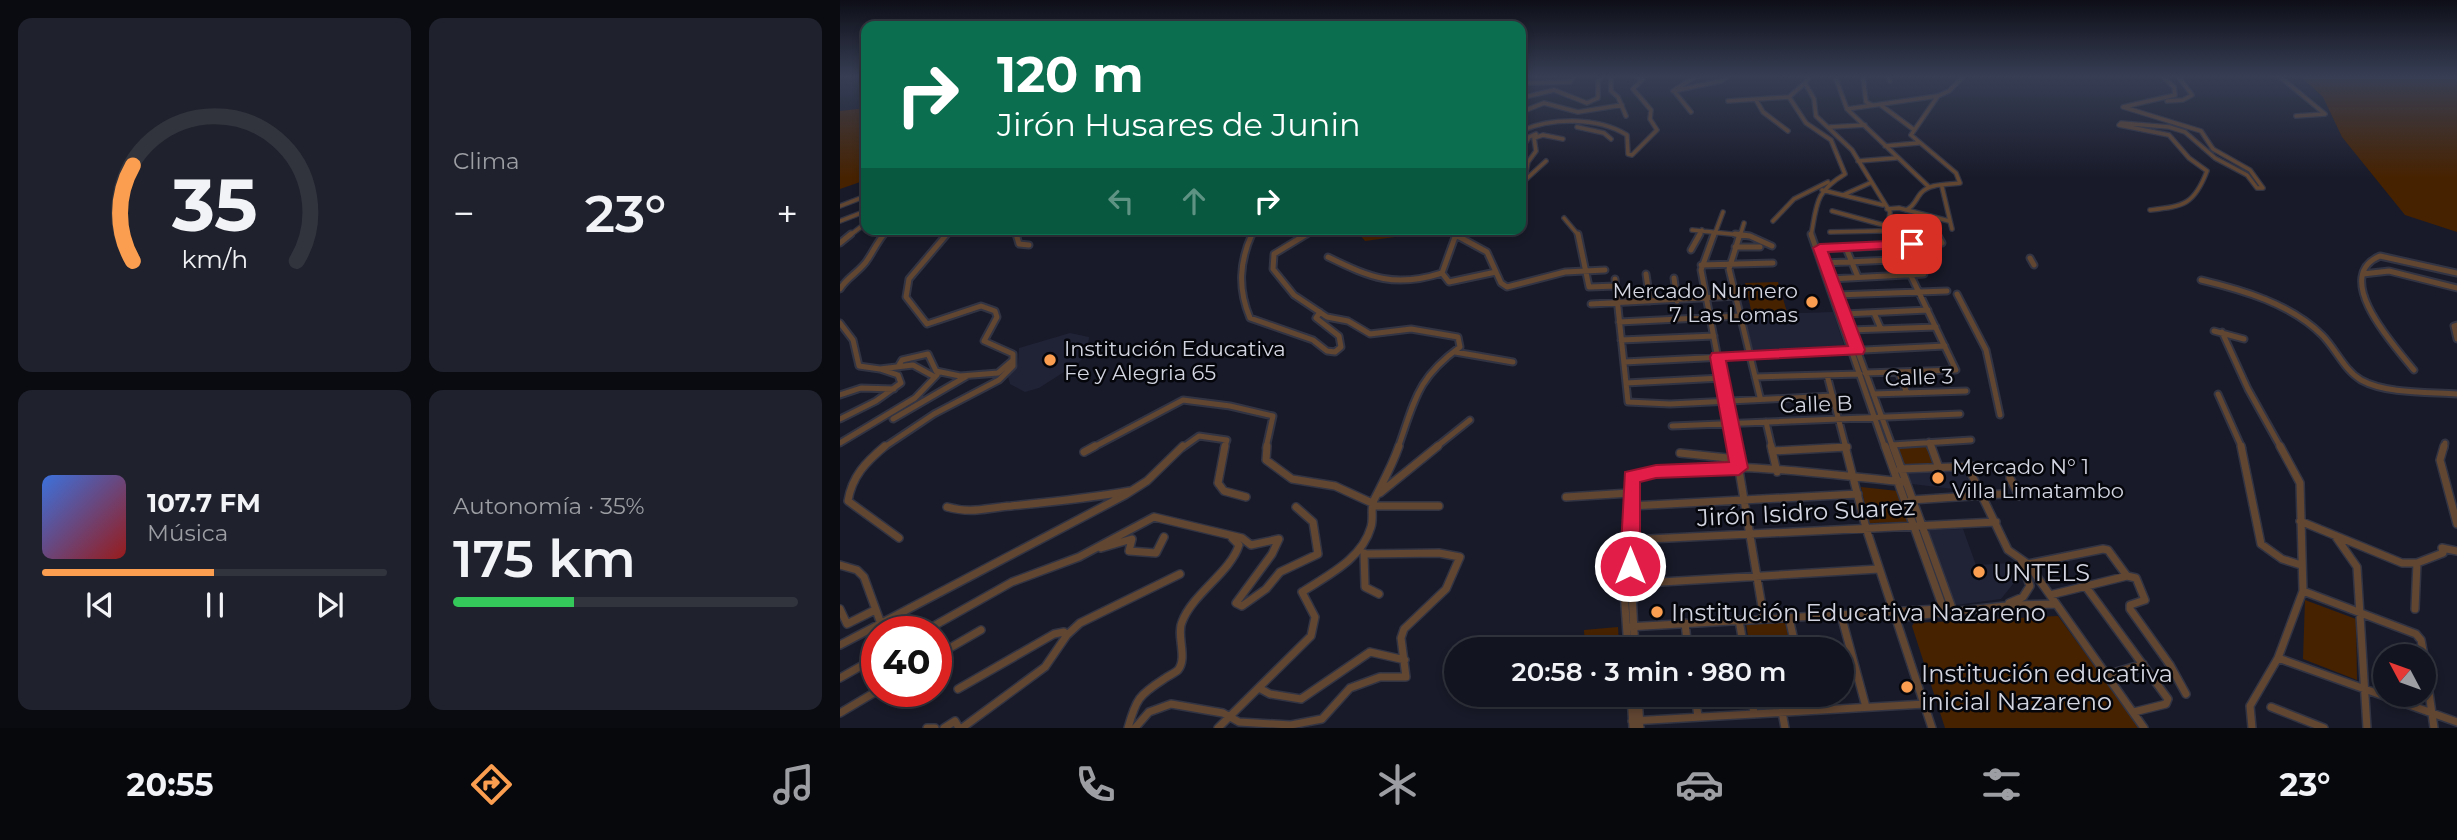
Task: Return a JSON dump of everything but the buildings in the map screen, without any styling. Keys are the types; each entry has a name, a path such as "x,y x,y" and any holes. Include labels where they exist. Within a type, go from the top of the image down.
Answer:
{"street":[{"path":"1570,110 1591,110"},
{"path":"1624,110 1626,116"},
{"path":"1526,129 1544,121 1616,127 1627,135 1628,155 1632,155 1657,130 1650,110"},
{"path":"1762,110 1788,131"},
{"path":"1797,110 1803,120 1831,140 1844,174 1822,190 1810,236 1844,314 1854,350"},
{"path":"1755,377 1956,370 1888,228 1890,212 1844,140 1816,116 1815,110"},
{"path":"1848,110 1929,187"},
{"path":"1889,110 1913,128"},
{"path":"1906,210 1913,207 1920,194 1929,187 1961,183 1956,173 1911,135 1913,128 1930,110"},
{"path":"2132,110 2141,115 2172,121 2201,131 2213,149 2250,170 2263,188 2257,188 2247,175 2215,158 2185,132 2169,127 2121,123 2119,125 2169,135 2189,158 2207,171 2200,190 2184,206 2150,210"},
{"path":"2296,116 2325,114 2320,110"},
{"path":"1544,121 1579,127 1608,135 1611,139"},
{"path":"1829,127 1865,125"},
{"path":"1526,142 1531,135 1563,139"},
{"path":"1526,169 1536,149 1533,139 1543,135"},
{"path":"1885,146 1918,143"},
{"path":"1858,161 1896,158"},
{"path":"1526,178 1546,161"},
{"path":"1773,221 1780,209 1794,198 1835,180"},
{"path":"1843,195 1870,183"},
{"path":"1942,187 1952,229"},
{"path":"1822,190 1949,221"},
{"path":"840,206 861,198"},
{"path":"1832,211 1888,228"},
{"path":"1723,212 1701,265 1764,619"},
{"path":"840,221 861,213"},
{"path":"1564,218 1576,226 1589,287 1616,282 1628,402 1670,404 1760,397 1833,396"},
{"path":"1744,223 1730,265 1760,397"},
{"path":"840,243 861,227"},
{"path":"1817,249 1942,243 1935,232 1927,230 1888,228 1830,232"},
{"path":"1692,230 1740,234 1772,246"},
{"path":"1691,250 1702,230"},
{"path":"840,289 843,277 868,260 872,249 884,235"},
{"path":"899,538 848,501 846,493 849,483 882,446 999,380 1013,366 1013,354 985,343 997,314 988,307 976,307 927,324 906,297 912,272 932,253 940,238 945,235"},
{"path":"1017,235 1019,244 1029,245"},
{"path":"1252,235 1242,255 1237,277 1250,318 1313,340 1327,351 1335,352 1341,347 1341,338 1336,328 1316,318 1320,312"},
{"path":"1308,235 1282,246 1274,254 1273,270 1288,289 1326,317 1348,321 1374,334 1411,329 1458,337 1460,347 1436,364 1420,385 1390,475 1373,502 1372,525 1363,551 1365,587 1379,594"},
{"path":"1452,235 1486,252 1507,286 1586,270 1605,270"},
{"path":"1442,273 1455,237"},
{"path":"1912,244 1919,259"},
{"path":"1735,247 1760,247"},
{"path":"1846,248 1858,278"},
{"path":"1817,249 1917,526 1952,608 1951,613"},
{"path":"1328,257 1366,275 1401,284 1442,273"},
{"path":"2414,370 2377,325 2361,288 2363,274 2373,259 2380,257 2457,273"},
{"path":"1824,263 1937,258"},
{"path":"2030,258 2034,265"},
{"path":"1701,265 1773,263"},
{"path":"2363,274 2389,271 2457,288"},
{"path":"1442,273 1449,282 1496,272"},
{"path":"1646,274 1650,301"},
{"path":"1830,279 1924,274"},
{"path":"1674,278 1677,301"},
{"path":"2201,280 2249,294 2288,313 2320,333 2362,380 2427,393 2457,394"},
{"path":"1836,295 1947,291"},
{"path":"1957,294 1986,350 2000,415"},
{"path":"1591,304 1736,296"},
{"path":"1844,314 1928,310"},
{"path":"1874,313 1881,329"},
{"path":"1619,322 1741,316"},
{"path":"840,323 853,340 859,366 898,375 901,383 840,419"},
{"path":"2457,325 2454,326 2457,339"},
{"path":"1850,330 1936,327"},
{"path":"2214,331 2244,339"},
{"path":"2222,332 2248,389 2298,477 2303,592 2278,658 2250,706 2252,728"},
{"path":"1622,340 1714,336"},
{"path":"1624,362 1945,346"},
{"path":"1455,352 1513,362"},
{"path":"899,365 902,360 929,354 937,375"},
{"path":"892,419 967,376 980,372 998,373 1013,359"},
{"path":"880,369 899,365 919,366 937,375 967,376"},
{"path":"1898,372 1907,393"},
{"path":"1862,373 1892,445 1900,469 1901,482 1911,500 1941,607 1894,615"},
{"path":"840,443 894,412 925,390 937,375"},
{"path":"1827,375 1841,419 1866,528 1932,728"},
{"path":"1626,383 1721,379"},
{"path":"840,395 861,387 894,389"},
{"path":"914,407 923,398 925,390"},
{"name":"Calle 3","path":"1873,394 1966,391"},
{"path":"2218,394 2244,453 2261,544 2282,559 2301,565"},
{"path":"1084,452 1184,400 1197,400 1247,411 1257,409 1273,416 1267,434 1266,460 1292,479 1335,486 1373,502 1439,506"},
{"name":"Calle B","path":"1672,426 1960,414"},
{"path":"1373,502 1442,440 1470,420"},
{"path":"1766,422 1777,472"},
{"path":"896,616 1133,490 1192,438 1199,436 1227,440 1220,460 1218,483 1224,491 1247,497"},
{"path":"1892,445 1971,440"},
{"path":"1930,442 1939,468"},
{"path":"2445,443 2440,460 2457,524"},
{"path":"1772,451 1847,447"},
{"path":"1680,453 1737,459"},
{"path":"1900,469 1979,466"},
{"path":"1968,467 2008,550 2025,562 2144,728"},
{"path":"1627,584 1631,477 1656,471 1739,468 1901,482"},
{"path":"2010,478 2020,496"},
{"path":"947,508 970,513 1009,506 1069,502 1133,490"},
{"path":"1566,497 1630,494"},
{"path":"1630,506 1858,494"},
{"path":"1911,500 2002,494"},
{"path":"1079,557 1154,517 1232,538 1242,538 1254,546 1279,539 1237,606 1261,593 1278,574 1318,554 1313,522 1296,507"},
{"path":"2300,521 2402,563 2417,563 2443,553 2442,548 2457,551"},
{"name":"Jirón Isidro Suarez","path":"1629,540 1996,522"},
{"path":"951,616 1012,582 1128,539 1132,539 1133,544 1129,551 1156,553 1164,537"},
{"path":"2336,537 2357,567 2367,728"},
{"path":"1128,728 1135,703 1142,693 1178,670 1181,662 1181,623 1214,577 1235,558 1239,545 1232,538"},
{"path":"1629,540 1621,547 1632,637"},
{"path":"2025,562 2106,549 2127,576"},
{"path":"1135,728 1149,712 1171,704 1191,705 1230,717 1239,722 1291,725 1322,719 1350,688 1380,677 1406,677 1401,638 1404,629 1451,585 1458,575 1460,557 1439,553 1363,551 1305,588 1302,592 1315,617 1311,636 1230,717 1218,728"},
{"path":"2003,606 2028,593 2030,578 2025,562"},
{"path":"2415,609 2417,563"},
{"path":"840,565 861,573 871,590 878,616"},
{"path":"1627,584 1879,569"},
{"path":"944,728 955,721 960,728 1045,667 1067,635 1080,623 1180,574"},
{"path":"2050,595 2127,576 2136,578 2146,600 2130,606 2130,609 2171,665 2186,694"},
{"path":"2086,587 2168,699 2166,704 2134,712"},
{"path":"2303,592 2416,634 2422,644"},
{"path":"1630,627 1841,615 1951,613 2003,606 2056,604"},
{"path":"841,612 847,624 875,610"},
{"path":"1841,615 1866,708"},
{"path":"1789,618 1793,637"},
{"path":"1739,621 1742,637"},
{"path":"1685,623 1687,637"},
{"path":"1629,637 1630,627"},
{"path":"952,647 981,630"},
{"path":"958,688 1054,634 1064,632 1067,635"},
{"path":"840,645 861,634"},
{"path":"1259,688 1270,694 1301,699 1370,652 1405,660"},
{"path":"2278,658 2457,722"},
{"path":"2106,675 2143,664"},
{"path":"840,678 861,666"},
{"path":"840,713 861,701"},
{"path":"1636,724 1698,716 1925,704"},
{"path":"1697,707 1698,716"},
{"path":"1753,707 1754,713"},
{"path":"2271,707 2323,728"},
{"path":"2431,707 2434,728"},
{"path":"1782,712 1785,728"},
{"path":"927,728 935,728"}],"shaded area":[{"path":"861,110 861,182 840,189 840,111"},
{"path":"2329,110 2457,110 2457,232 2405,215 2342,137"},
{"path":"1360,235 1410,235 1365,241"},
{"path":"1778,282 1787,312 1752,314 1745,283"},
{"path":"1833,312 1845,348 1752,351 1744,315"},
{"name":"Institución Educativa Fe y Alegria 65","path":"1070,333 1089,337 1087,354 1078,363 1039,388 1025,392 1010,384 1008,377 1004,379 1018,364 1019,348"},
{"path":"1928,445 1936,465 1905,466 1897,446"},
{"name":"Mercado N° 1 Villa Limatambo","path":"1964,470 1972,489 1970,491 1912,484 1906,472"},
{"path":"1861,487 1898,491 1908,522 1869,523"},
{"name":"UNTELS","path":"1963,529 1976,565 2010,563 2017,579 2001,599 1956,605 1927,530"},
{"path":"2305,600 2356,619 2357,680 2303,659"},
{"path":"2058,616 2140,728 1945,728 1912,626 1914,623"},
{"path":"1785,621 1788,637 1748,637 1746,623"},
{"path":"1618,627 1619,637 1584,637 1584,630"}],"place":[{"name":"Mercado Numero 7 Las Lomas","path":"1812,302"},
{"name":"Institución Educativa Fe y Alegria 65","path":"1050,360"},
{"name":"Mercado N° 1 Villa Limatambo","path":"1938,478"},
{"name":"UNTELS","path":"1979,572"},
{"name":"Institución Educativa Nazareno","path":"1657,612"},
{"name":"Institución educativa inicial Nazareno","path":"1907,687"}],"route":[{"path":"1630,566 1631,477 1656,471 1739,468 1718,357 1857,350 1820,248 1912,244"}]}
